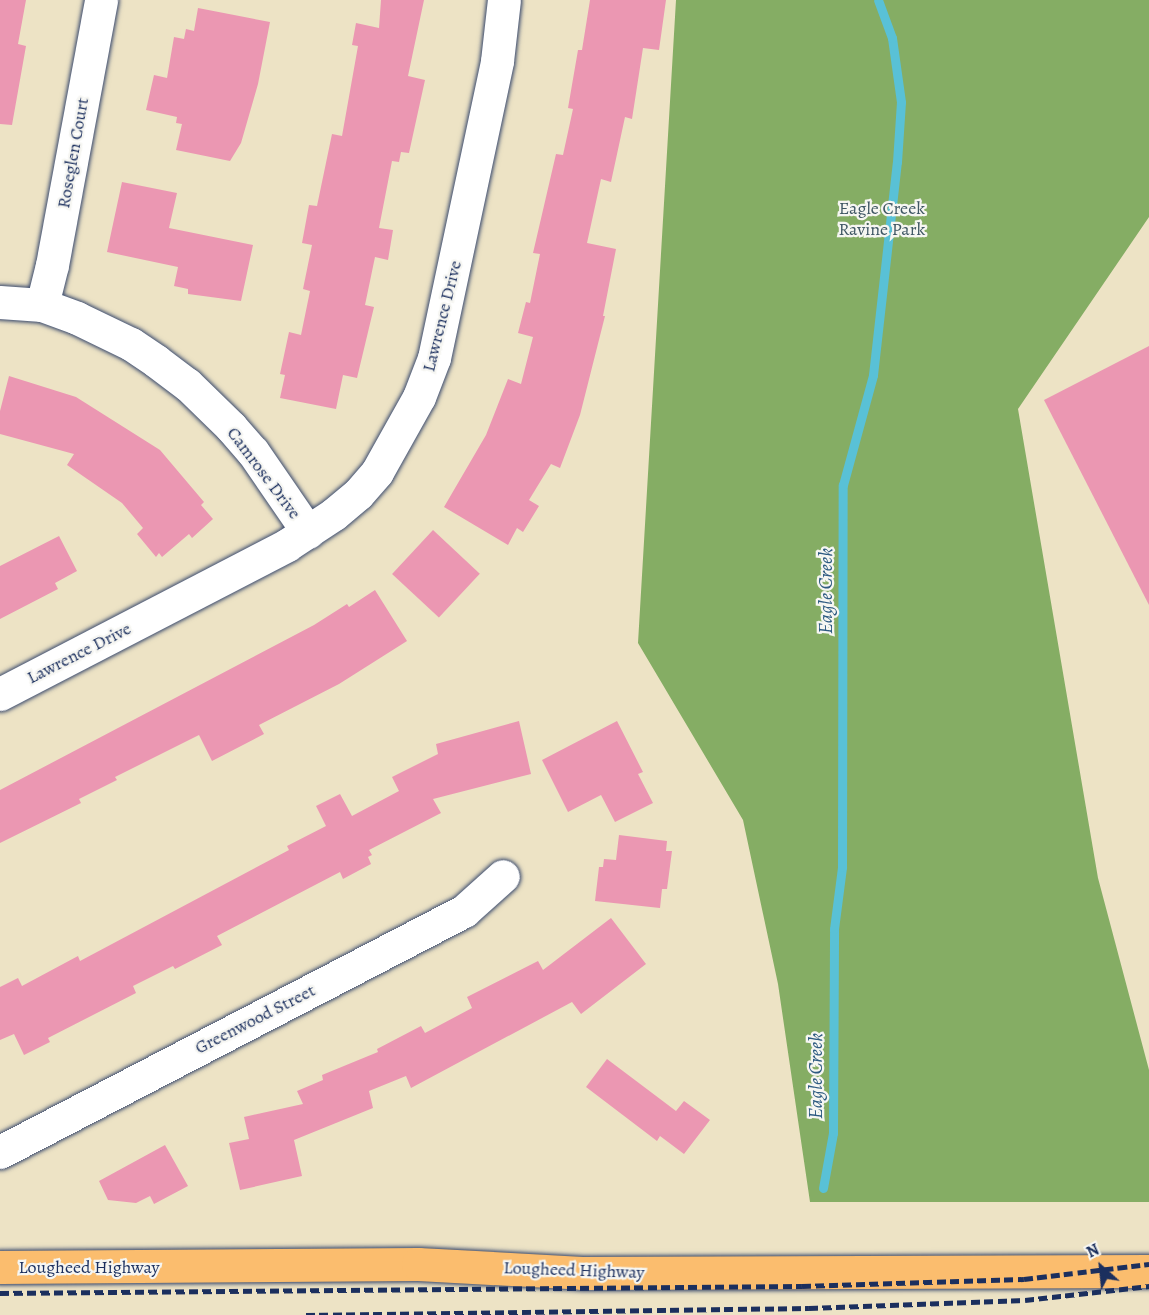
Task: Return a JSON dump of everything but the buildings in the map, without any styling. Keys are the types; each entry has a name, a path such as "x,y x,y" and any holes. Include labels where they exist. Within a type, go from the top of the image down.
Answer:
{"main road":[{"name":"Lougheed Highway","path":"0,1267 418,1264 582,1273 1149,1271"}],"street":[{"name":"Roseglen Court","path":"42,305 52,265 101,0"},
{"name":"Lawrence Drive","path":"0,694 308,532 358,494 377,472 415,406 434,358 497,61 504,0"},
{"name":"Camrose Drive","path":"0,302 42,305 77,318 131,344 187,384 215,410 253,452 308,532"},
{"name":"Greenwood Street","path":"0,1152 464,911 502,876"}],"green space":[{"name":"Eagle Creek Ravine Park","path":"676,0 1149,0 1149,217 1018,409 1098,878 1149,1070 1149,1202 810,1202 778,984 743,820 638,643"}],"waterway":[{"name":"Eagle Creek","path":"823,1188 833,1133 834,929 842,867 843,485 873,375 897,162 901,102 892,38 878,0"}],"railway":[{"path":"0,1293 802,1286 1024,1279 1149,1264"},
{"path":"306,1315 809,1308 1025,1300 1149,1286"}]}
